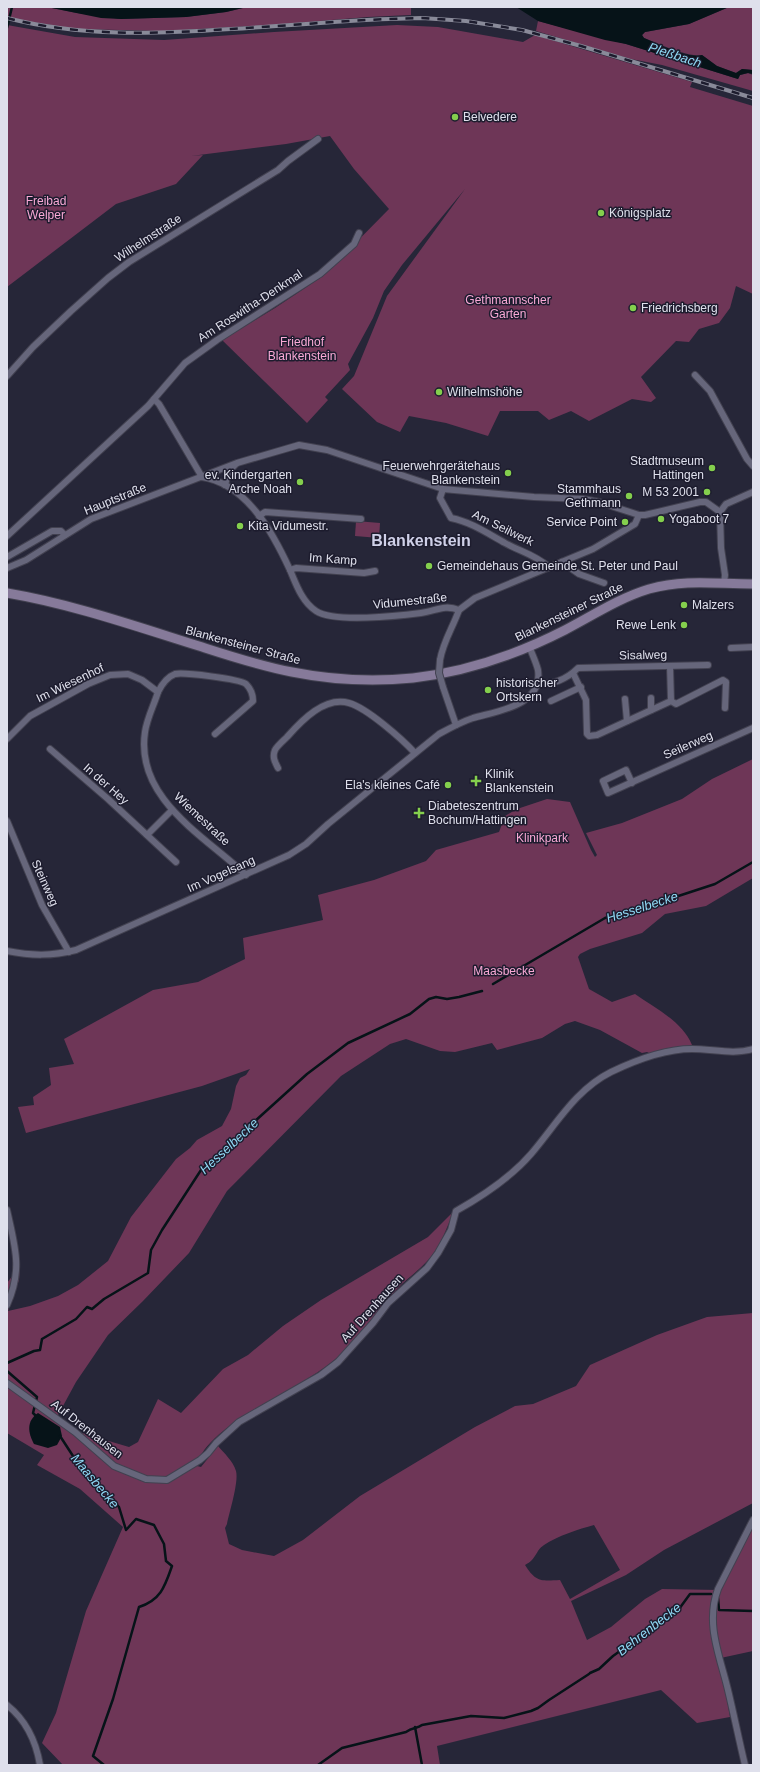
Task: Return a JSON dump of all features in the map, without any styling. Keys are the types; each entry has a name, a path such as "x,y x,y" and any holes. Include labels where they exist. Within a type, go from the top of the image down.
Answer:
{"main road":[{"name":"Blankensteiner Straße","path":"7,593 75,608 254,663 293,673 334,678 388,680 456,671 490,661 563,631 620,601 647,590 680,583 753,584"}],"street":[{"name":"Wilhelmstraße","path":"7,376 33,347 60,321 124,266 278,170 288,160 318,139"},
{"name":"Am Roswitha-Denkmal","path":"7,536 154,399 174,375 196,354 320,274 354,244 359,233"},
{"path":"694,375 710,391 747,459 753,466"},
{"path":"154,399 159,404 202,477"},
{"name":"Hauptstraße","path":"7,568 26,560 91,519 202,477 208,473 290,446 309,446 327,450 443,489 528,497 583,499 599,502 639,515 645,515 700,502 706,502 720,512"},
{"path":"226,485 229,471 237,463"},
{"name":"Vidumestraße","path":"202,477 215,479 226,485 244,500 259,516 277,543 303,597 317,612 328,616 349,617 409,614 451,607 459,610 475,598 593,549 635,524 639,515"},
{"name":"Am Seilwerk","path":"443,489 440,498 451,518 484,530 506,543 538,558 549,567"},
{"path":"724,583 725,575 721,548 720,512 726,504 753,492"},
{"path":"259,516 265,512 361,519"},
{"path":"7,557 52,531 61,530 65,535"},
{"path":"562,562 579,574 604,583"},
{"name":"Im Kamp","path":"290,570 296,568 364,573 375,571"},
{"path":"456,725 439,673 440,660 445,641 459,610"},
{"path":"529,646 538,670 537,682 550,684 573,673 586,700 587,734 589,736 597,734 671,701"},
{"path":"732,648 753,647"},
{"name":"Sisalweg","path":"573,673 578,668 708,664"},
{"path":"670,666 671,701"},
{"path":"158,692 168,678 180,673 239,681 245,684 252,694 253,701 215,734"},
{"name":"Im Wiesenhof","path":"7,739 30,716 88,684 110,675 128,674 142,680 158,692"},
{"path":"671,701 676,704 723,680 726,682 725,708"},
{"name":"Im Vogelsang","path":"7,951 40,956 69,952 94,943 246,875 300,849 328,824 379,785 434,738 456,725 522,702 532,692 537,682"},
{"path":"551,701 581,687"},
{"name":"Wiemestraße","path":"158,692 145,734 145,760 156,788 172,810 246,875"},
{"path":"651,698 651,710"},
{"path":"625,699 627,721"},
{"path":"278,768 273,759 275,750 301,722 325,705 337,701 350,703 363,710 405,742 415,753"},
{"name":"Seilerweg","path":"632,783 626,770 603,781 608,793 632,783 753,728"},
{"name":"In der Hey","path":"50,749 148,835 176,862"},
{"path":"148,835 172,810"},
{"name":"Steinweg","path":"7,821 42,905 69,952"},
{"name":"Auf Drenhausen","path":"7,1382 75,1432 114,1466 146,1479 167,1480 200,1460 238,1422 321,1375 338,1362 373,1323 388,1303 427,1268 438,1253 451,1230 456,1211 478,1198 530,1155 563,1112 585,1089 610,1073 643,1058 675,1050 692,1049 729,1052 753,1049"},
{"path":"7,1210 17,1269 16,1280 7,1305"},
{"path":"745,1765 730,1696 715,1645 712,1625 714,1603 718,1588 753,1520"},
{"path":"7,1705 22,1721 32,1736 40,1765"}],"green space":[{"path":"7,7 47,7 121,19 186,17 226,12 247,7 411,7 411,15 163,31 77,29 13,19 7,17"},
{"path":"729,7 753,7 753,70 742,69 736,73 717,66 702,55 689,54 673,50 644,38 642,35 645,32 689,24"},
{"path":"538,21 626,44 738,79 740,75 748,73 753,75 753,91 662,65 631,59 536,31"},
{"path":"7,25 75,37 164,40 397,25 438,27 523,42 535,35 692,82 690,87 753,106 753,294 736,286 730,308 719,323 699,329 689,342 676,341 641,377 656,398 651,402 632,399 589,421 571,411 549,420 538,411 500,411 488,436 446,423 409,416 400,432 377,422 342,389 354,376 387,296 465,189 402,265 384,291 373,318 348,364 350,370 325,397 328,400 307,423 222,340 275,308 323,276 389,209 354,169 330,136 286,144 191,156 203,155 176,184 116,204 7,287"},
{"path":"356,521 380,523 379,538 355,536"},
{"name":"Klinikpark","path":"753,759 753,878 706,906 665,914 642,933 590,949 580,954 578,957 589,989 612,1002 635,994 675,1022 688,1037 692,1045 691,1046 693,1047 651,1054 647,1052 642,1053 600,1030 575,1021 565,1024 542,1038 497,1050 492,1043 455,1052 440,1051 406,1039 390,1044 341,1076 227,1191 189,1253 108,1335 76,1382 57,1417 75,1431 129,1447 138,1442 158,1399 181,1413 223,1369 248,1355 283,1326 321,1300 428,1237 455,1210 441,1241 431,1257 397,1289 364,1331 344,1352 317,1373 231,1425 209,1445 201,1455 197,1466 201,1467 218,1446 235,1467 237,1476 235,1490 225,1528 229,1544 242,1550 274,1556 303,1540 360,1496 475,1427 515,1406 533,1404 576,1386 590,1365 657,1335 707,1317 753,1313 753,1503 664,1550 626,1575 571,1601 587,1640 611,1627 645,1599 662,1589 719,1590 753,1524 753,1651 716,1659 724,1683 730,1717 697,1723 661,1690 437,1746 440,1765 63,1765 42,1743 56,1713 86,1611 123,1527 80,1489 37,1465 44,1455 7,1433 7,1283 20,1266 19,1280 8,1311 30,1306 58,1296 78,1285 108,1261 131,1217 176,1159 190,1148 197,1140 222,1126 231,1109 236,1086 240,1078 246,1075 250,1069 202,1086 26,1133 18,1107 34,1105 33,1097 51,1085 49,1068 74,1064 64,1039 153,990 198,982 245,959 243,938 323,920 318,895 374,880 426,861 436,850 499,832 505,816 517,809 547,799 570,802 595,857 597,855 586,833 622,823 682,799 712,779","holes":["594,1525 620,1570 570,1599 560,1580 539,1579 532,1575 525,1565 534,1558 541,1547 549,1542 568,1533"]}],"water":[{"path":"47,7 247,7 226,12 186,17 121,19 101,18"},
{"name":"Pleßbach","path":"516,7 729,7 689,24 645,32 642,35 644,38 681,53 696,56 702,55 717,66 736,73 742,69 752,70 753,74 748,73 740,75 738,79 626,44 605,40 538,21"},
{"path":"38,1413 60,1427 62,1436 57,1445 48,1448 34,1444 30,1436 29,1427 31,1420"}],"waterway":[{"path":"7,28 12,7"},
{"name":"Hesselbecke","path":"493,984 605,918 715,884 753,862"},
{"name":"Hesselbecke","path":"7,1363 34,1351 40,1350 42,1339 76,1319 87,1307 92,1309 104,1299 148,1273 151,1250 162,1230 201,1170 307,1074 348,1043 410,1014 429,999 436,997 447,999 482,991"},
{"name":"Maasbecke","path":"7,1371 37,1397 33,1413 36,1416"},
{"name":"Maasbecke","path":"60,1436 73,1456 119,1507 126,1530 136,1519 154,1525 164,1544 166,1561 172,1566 167,1580 157,1596 139,1607 113,1699 93,1756 104,1765"},
{"name":"Behrenbecke","path":"590,1673 599,1669 613,1656 679,1609 690,1594 711,1594"},
{"name":"Behrenbecke","path":"718,1598 719,1610 753,1611"},
{"name":"Behrenbecke","path":"318,1765 342,1748 406,1732 422,1725 471,1716 504,1718 531,1711 538,1708 589,1674"},
{"name":"Maasbecke","path":"415,1727 422,1765"}],"railway":[{"path":"7,18 35,24 90,31 146,33 203,31 389,19 422,18 466,21 522,30 581,46 753,98"}],"place":[{"name":"Belvedere","path":"455,117"},
{"name":"Königsplatz","path":"601,213"},
{"name":"Friedrichsberg","path":"633,308"},
{"name":"Wilhelmshöhe","path":"439,392"},
{"name":"Stadtmuseum Hattingen","path":"712,468"},
{"name":"Feuerwehrgerätehaus Blankenstein","path":"508,473"},
{"name":"ev. Kindergarten Arche Noah","path":"300,482"},
{"name":"M 53 2001","path":"707,492"},
{"name":"Stammhaus Gethmann","path":"629,496"},
{"name":"Yogaboot 7","path":"661,519"},
{"name":"Service Point","path":"625,522"},
{"name":"Kita Vidumestr.","path":"240,526"},
{"name":"Gemeindehaus Gemeinde St. Peter und Paul","path":"429,566"},
{"name":"Malzers","path":"684,605"},
{"name":"Rewe Lenk","path":"684,625"},
{"name":"historischer Ortskern","path":"488,690"},
{"name":"Klinik Blankenstein","path":"476,781"},
{"name":"Ela's kleines Café","path":"448,785"},
{"name":"Diabeteszentrum Bochum/Hattingen","path":"419,813"}],"district":[{"name":"Blankenstein","path":"421,540"}],"park label":[{"name":"Freibad Welper","path":"46,208"},
{"name":"Gethmannscher Garten","path":"508,307"},
{"name":"Friedhof Blankenstein","path":"302,349"}]}
